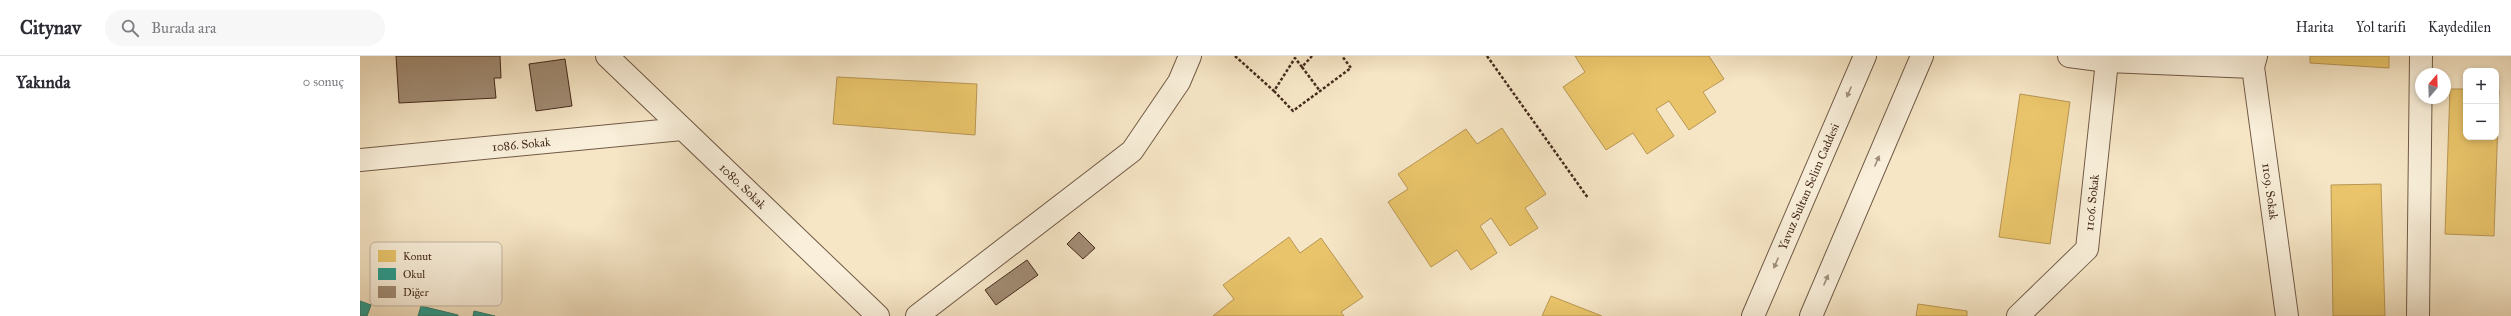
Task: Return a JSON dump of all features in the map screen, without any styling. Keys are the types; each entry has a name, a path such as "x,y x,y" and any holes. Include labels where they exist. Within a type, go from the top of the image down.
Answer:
{"street":[{"name":"1080. Sokak","path":"607,56 878,316"},
{"path":"917,316 1132,151 1179,82 1190,56"},
{"name":"Yavuz Sultan Selim Caddesi","path":"1753,316 1865,56"},
{"path":"1811,316 1922,56"},
{"path":"2070,56 2107,61 2254,62"},
{"path":"2418,316 2421,56"},
{"name":"1106. Sokak","path":"2018,316 2087,249 2107,61"},
{"name":"1109. Sokak","path":"2254,62 2287,316"},
{"name":"1086. Sokak","path":"360,160 682,129"}],"path":[{"path":"1235,56 1274,91 1293,111 1351,68 1342,56"},
{"path":"1302,67 1312,56"},
{"path":"1487,56 1588,198"},
{"path":"1274,91 1294,58 1320,91"}],"building: Konut":[{"path":"1575,56 1709,56 1724,79 1703,92 1716,112 1689,130 1669,101 1656,109 1674,136 1647,154 1633,133 1606,150 1563,87 1585,72"},
{"path":"2310,56 2389,56 2389,68 2310,63"},
{"path":"837,77 977,84 975,135 833,124"},
{"path":"2451,89 2463,89 2463,140 2497,140 2494,236 2445,234"},
{"path":"2020,94 2070,102 2050,244 1999,237"},
{"path":"1502,128 1546,194 1525,208 1538,228 1510,246 1491,218 1480,226 1497,253 1471,270 1457,250 1431,267 1388,202 1408,189 1398,174 1466,129 1477,144"},
{"path":"2381,184 2385,316 2333,316 2331,185"},
{"path":"1289,237 1300,253 1321,238 1363,297 1341,312 1344,316 1213,316 1234,299 1223,285"},
{"path":"1551,296 1602,316 1542,316"},
{"path":"1918,304 1967,311 1967,316 1916,316"}],"building: Okul":[{"path":"360,301 370,305 367,316 360,316"},
{"path":"421,306 458,315 458,316 418,316"},
{"path":"474,311 495,316 473,316"}],"building: Diğer":[{"path":"396,56 500,56 501,78 494,78 496,98 399,103"},
{"path":"565,59 572,106 536,111 529,64"},
{"path":"1079,232 1095,248 1083,259 1067,244"},
{"path":"1027,260 1038,275 996,305 985,290"}]}
